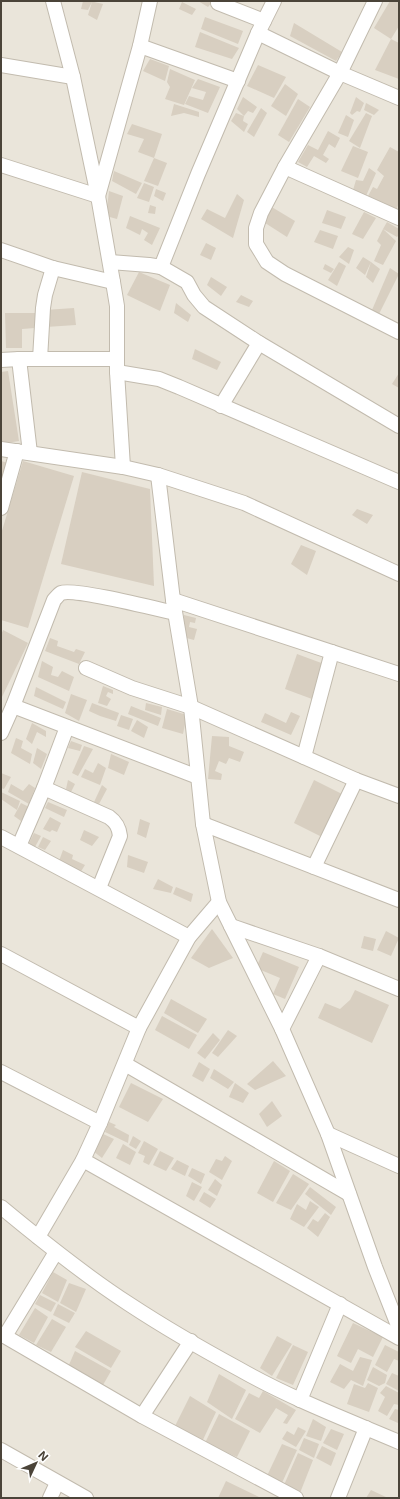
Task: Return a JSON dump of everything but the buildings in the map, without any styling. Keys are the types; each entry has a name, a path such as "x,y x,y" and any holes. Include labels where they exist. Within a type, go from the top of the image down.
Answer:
{"street":[{"path":"53,1 73,77 95,199 110,262 117,306 117,366 123,467"},
{"path":"95,199 140,46 150,1"},
{"path":"161,267 198,174 261,27 274,1"},
{"path":"375,1 340,73 285,167 261,213 256,228 256,244 267,262 285,274 399,332"},
{"path":"218,3 340,73 399,98"},
{"path":"140,46 238,81"},
{"path":"1,65 73,77"},
{"path":"1,165 95,199"},
{"path":"285,167 399,218"},
{"path":"1,250 53,268 113,282"},
{"path":"110,262 149,264 161,267 187,282 194,295 204,307 259,342 399,426"},
{"path":"40,359 43,308 53,268"},
{"path":"221,406 259,342"},
{"path":"1,508 24,452 19,359"},
{"path":"1,360 40,359 117,366 158,379 399,482"},
{"path":"1,449 123,467 158,474 244,503 399,574"},
{"path":"158,474 174,607 190,707 203,824 219,902 282,1028 328,1134 375,1267 399,1328"},
{"path":"1,733 54,600 61,594 85,594 174,607 332,652 399,674"},
{"path":"304,757 332,652"},
{"path":"86,668 132,688 190,707 356,780 399,796"},
{"path":"13,706 198,777"},
{"path":"19,846 44,788 67,727"},
{"path":"314,867 356,780"},
{"path":"44,788 109,817 116,822 119,828 120,836 99,888"},
{"path":"203,824 399,900"},
{"path":"1,837 189,937"},
{"path":"38,1237 83,1160 100,1124 139,1028 189,937 219,902"},
{"path":"231,926 318,956 399,989"},
{"path":"1,954 139,1028"},
{"path":"282,1028 318,956"},
{"path":"125,1064 349,1194"},
{"path":"1,1072 100,1124"},
{"path":"328,1134 399,1166"},
{"path":"83,1160 399,1338"},
{"path":"1,1207 56,1252 129,1304 239,1370 300,1400 399,1442"},
{"path":"56,1252 3,1335 142,1416 296,1498"},
{"path":"300,1400 340,1304"},
{"path":"142,1416 190,1341"},
{"path":"338,1498 366,1428"},
{"path":"1,1450 86,1498"},
{"path":"50,1498 57,1483"}],"shaded area":[{"path":"1,1 399,1 399,1498 1,1498"}]}
